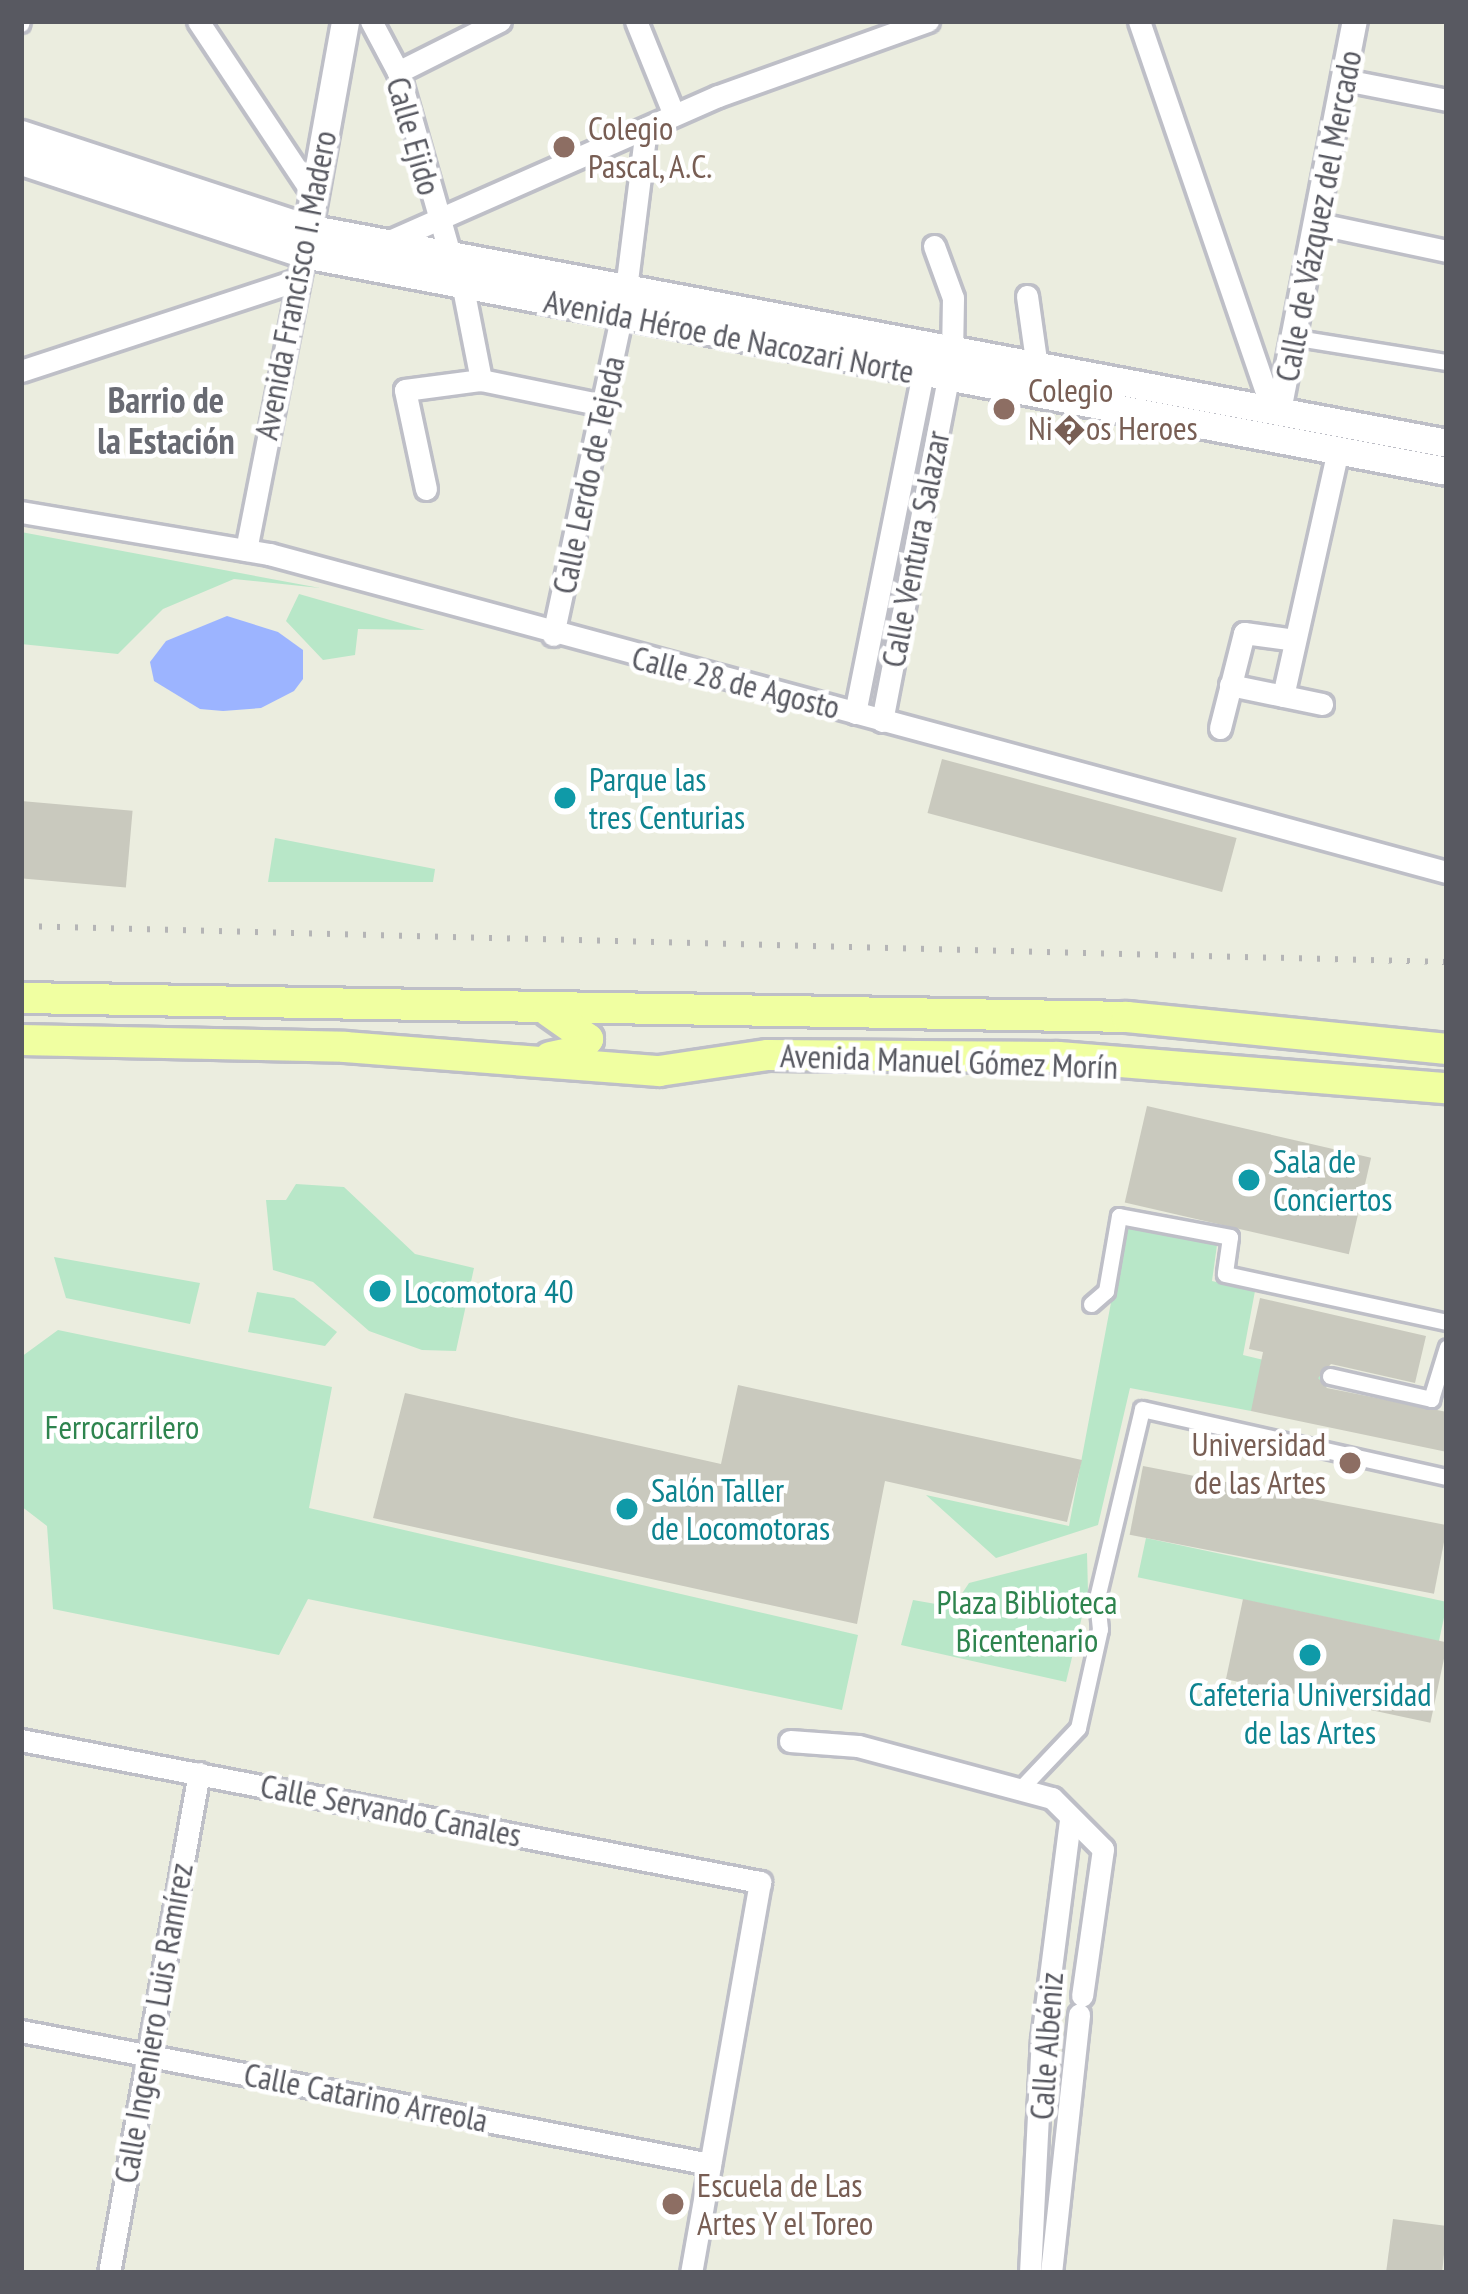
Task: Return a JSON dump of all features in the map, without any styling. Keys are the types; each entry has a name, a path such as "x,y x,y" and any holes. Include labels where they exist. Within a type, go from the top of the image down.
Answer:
{"main road":[{"name":"Avenida Francisco I. Madero","path":"306,241 345,21"},
{"name":"Avenida Héroe de Nacozari Norte","path":"21,134 306,241 387,242 450,254 624,302 941,368 1335,464 1447,472"},
{"name":"Avenida Héroe de Nacozari Norte","path":"21,161 463,288 624,302"},
{"name":"Avenida Héroe de Nacozari Norte","path":"941,368 1037,368 1447,443"},
{"name":"Avenida Manuel Gómez Morín","path":"21,998 1126,1017 1447,1049"},
{"path":"508,1060 556,1057 585,1045 582,1027 533,1005"},
{"name":"Avenida Manuel Gómez Morín","path":"21,1040 508,1060 659,1071 768,1054 1058,1058 1447,1088"}],"street":[{"path":"198,21 313,194"},
{"name":"Calle Ejido","path":"371,21 398,72 450,254"},
{"path":"398,72 500,21"},
{"path":"636,21 674,115"},
{"path":"387,242 437,214 674,115 928,21"},
{"path":"1138,21 1275,411"},
{"name":"Calle de Vázquez del Mercado","path":"1275,411 1298,338 1355,21"},
{"path":"1345,80 1447,100"},
{"name":"Calle Lerdo de Tejeda","path":"553,635 624,302 646,130"},
{"path":"1318,224 1447,251"},
{"name":"Avenida Francisco I. Madero","path":"246,550 294,281 306,241"},
{"path":"934,245 953,298 941,368"},
{"path":"21,371 294,281"},
{"path":"463,288 481,380"},
{"path":"1027,296 1037,368"},
{"path":"1298,338 1447,362"},
{"name":"Calle Ventura Salazar","path":"855,713 941,368"},
{"name":"Calle Ventura Salazar","path":"882,721 941,368"},
{"path":"427,489 405,390 481,380 603,405"},
{"path":"1283,696 1335,464"},
{"name":"Calle 28 de Agosto","path":"21,512 246,550 1447,872"},
{"path":"1220,728 1244,633 1295,640"},
{"path":"1230,685 1322,704"},
{"path":"1091,1304 1106,1291 1119,1216 1230,1237 1225,1274 1447,1322"},
{"path":"1330,1376 1431,1399 1447,1347"},
{"path":"1023,1786 1078,1728 1100,1629 1097,1598 1142,1409 1447,1477"},
{"name":"Calle Servando Canales","path":"21,1740 760,1882 710,2164"},
{"path":"790,1742 858,1746 1023,1786 1052,1798 1070,1820"},
{"name":"Calle Ingeniero Luis Ramírez","path":"109,2273 199,1773"},
{"name":"Calle Albéniz","path":"1051,2273 1092,1897 1103,1850 1070,1820"},
{"name":"Calle Albéniz","path":"1030,2273 1042,2039 1070,1820"},
{"path":"1061,1894 1092,1897"},
{"name":"Calle Catarino Arreola","path":"21,2031 710,2164"},
{"path":"1042,2039 1076,2043"},
{"path":"691,2273 710,2164"}],"green space":[{"path":"21,532 320,588 234,579 163,609 118,654 21,644"},
{"path":"299,594 425,630 358,629 355,655 323,660 286,621"},
{"path":"275,838 435,869 433,882 268,882"},
{"path":"296,1184 344,1187 415,1254 474,1268 456,1351 422,1350 369,1331 313,1282 273,1270 266,1200 286,1200"},
{"path":"1125,1228 1217,1245 1212,1281 1255,1291 1243,1355 1330,1376 1326,1387 1251,1411 1130,1388 1098,1525 996,1558 926,1495 1069,1526"},
{"name":"Ferrocarrilero","path":"54,1257 200,1283 190,1324 66,1298"},
{"name":"Ferrocarrilero","path":"257,1292 294,1298 337,1332 325,1346 248,1332"},
{"path":"58,1330 332,1387 309,1508 858,1635 842,1710 308,1599 279,1655 53,1609 47,1526 21,1506 21,1357"},
{"path":"1146,1538 1447,1602 1439,1641 1138,1577"},
{"name":"Plaza Biblioteca Bicentenario","path":"1087,1553 1088,1592 1066,1682 901,1645 913,1600 953,1607 969,1583"}],"water":[{"path":"227,616 278,632 303,650 303,679 294,691 261,708 223,711 200,709 154,681 150,662 166,641"}],"building":[{"path":"942,759 1237,838 1222,892 928,813"},
{"path":"21,801 133,811 126,887 21,878"},
{"name":"Sala de Conciertos","path":"1147,1106 1371,1158 1349,1254 1125,1202"},
{"path":"1260,1298 1426,1336 1415,1383 1331,1364 1318,1378 1327,1388 1447,1412 1447,1452 1251,1411 1263,1352 1249,1349"},
{"name":"Salón Taller de Locomotoras","path":"738,1385 1082,1460 1067,1522 885,1481 857,1624 373,1518 405,1393 721,1464"},
{"path":"1143,1466 1447,1525 1434,1594 1130,1535"},
{"name":"Cafeteria Universidad de las Artes","path":"1243,1599 1447,1642 1430,1723 1226,1679"},
{"path":"1393,2219 1447,2226 1442,2273 1386,2273"}],"railway":[{"path":"21,926 1447,962"}],"place":[{"name":"Colegio Pascal, A.C.","path":"564,147"},
{"name":"Colegio Ni�os Heroes","path":"1004,409"},
{"name":"Parque las tres Centurias","path":"565,798"},
{"name":"Sala de Conciertos","path":"1249,1180"},
{"name":"Locomotora 40","path":"380,1291"},
{"name":"Universidad de las Artes","path":"1350,1463"},
{"name":"Salón Taller de Locomotoras","path":"627,1509"},
{"name":"Cafeteria Universidad de las Artes","path":"1310,1655"},
{"name":"Escuela de Las Artes Y el Toreo","path":"673,2204"}],"district":[{"name":"Barrio de la Estación","path":"166,420"}]}
